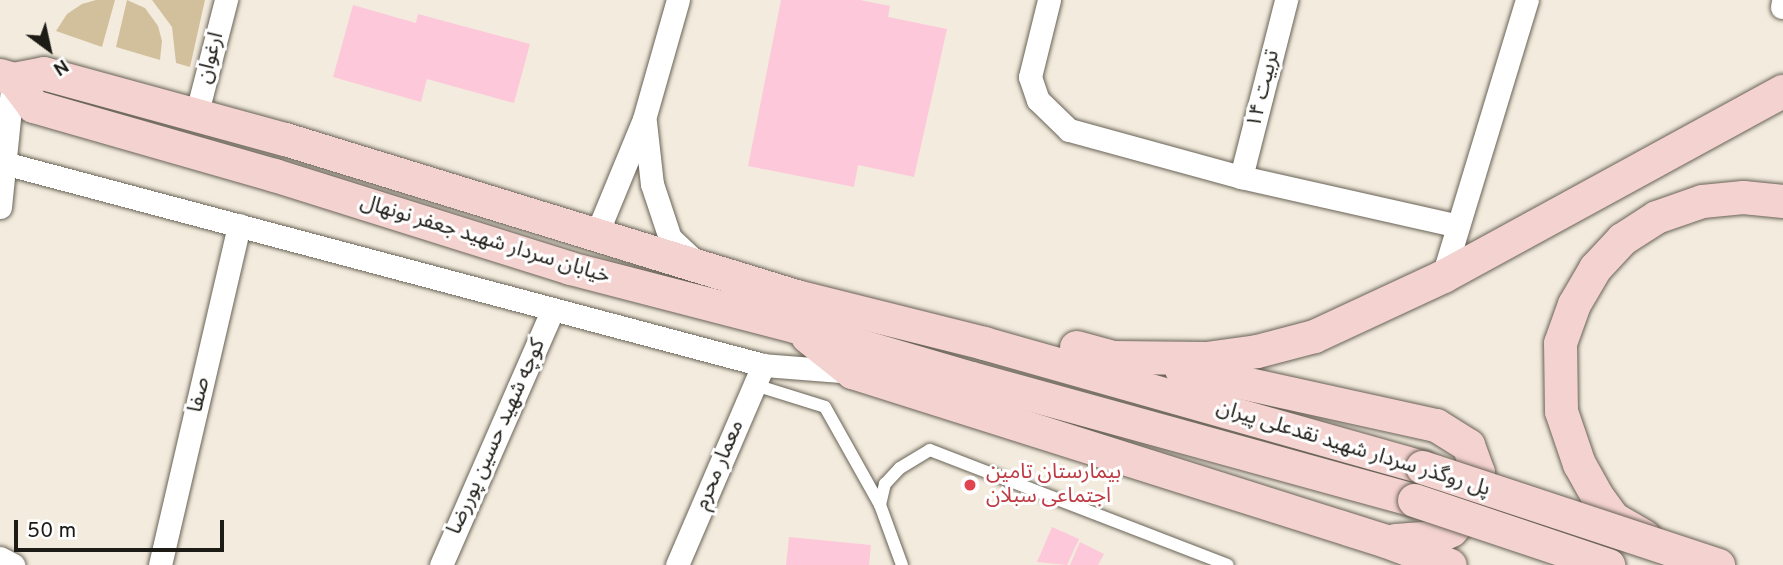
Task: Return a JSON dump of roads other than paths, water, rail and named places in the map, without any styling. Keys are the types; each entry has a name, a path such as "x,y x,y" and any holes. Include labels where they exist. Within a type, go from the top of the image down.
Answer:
{"main road":[{"name":"خیابان سردار شهید جعفر نونهال","path":"6,77 43,73 285,139 597,233 700,266 795,311 971,378"},
{"name":"خیابان سردار شهید جعفر نونهال","path":"6,77 33,106 274,175 570,268 795,311 984,343"},
{"path":"1124,357 1206,358 1257,351 1314,336 1443,276 1783,91"},
{"path":"1661,546 1613,518 1579,464 1560,411 1560,343 1574,304 1595,268 1622,239 1656,217 1702,201 1743,197 1783,201"},
{"path":"795,311 873,293 1124,357 1436,425 1452,433 1468,445 1478,472 1462,518 1451,530 1436,537 1386,541"},
{"path":"795,311 852,372 1386,541 1450,565"},
{"name":"پل روگذر سردار شهید نقدعلی پیران","path":"984,343 1422,467 1718,565"},
{"name":"پل روگذر سردار شهید نقدعلی پیران","path":"971,378 1414,500 1608,565"}],"street":[{"name":"ارغوان","path":"196,116 226,0"},
{"path":"597,233 644,119 678,0"},
{"path":"1049,0 1030,78 1038,100 1069,130 1241,177 1458,226"},
{"name":"تربیت ۱۴","path":"1241,177 1286,0"},
{"path":"1443,276 1527,0"},
{"path":"0,207 6,77"},
{"path":"644,119 652,184 670,238 700,266"},
{"path":"4,163 553,309 759,375 852,372"},
{"name":"صفا","path":"160,565 239,225"},
{"name":"کوچه شهید حسین پوررضا","path":"441,565 553,309"},
{"name":"معمار محرم","path":"677,565 759,375"},
{"path":"0,558 13,565"}],"lane":[{"path":"759,375 825,407 880,505 902,565"},
{"path":"880,505 885,484 900,468 930,450 1228,565"}],"place":[{"name":"بیمارستان تامین اجتماعی سبلان","path":"970,485"}]}
